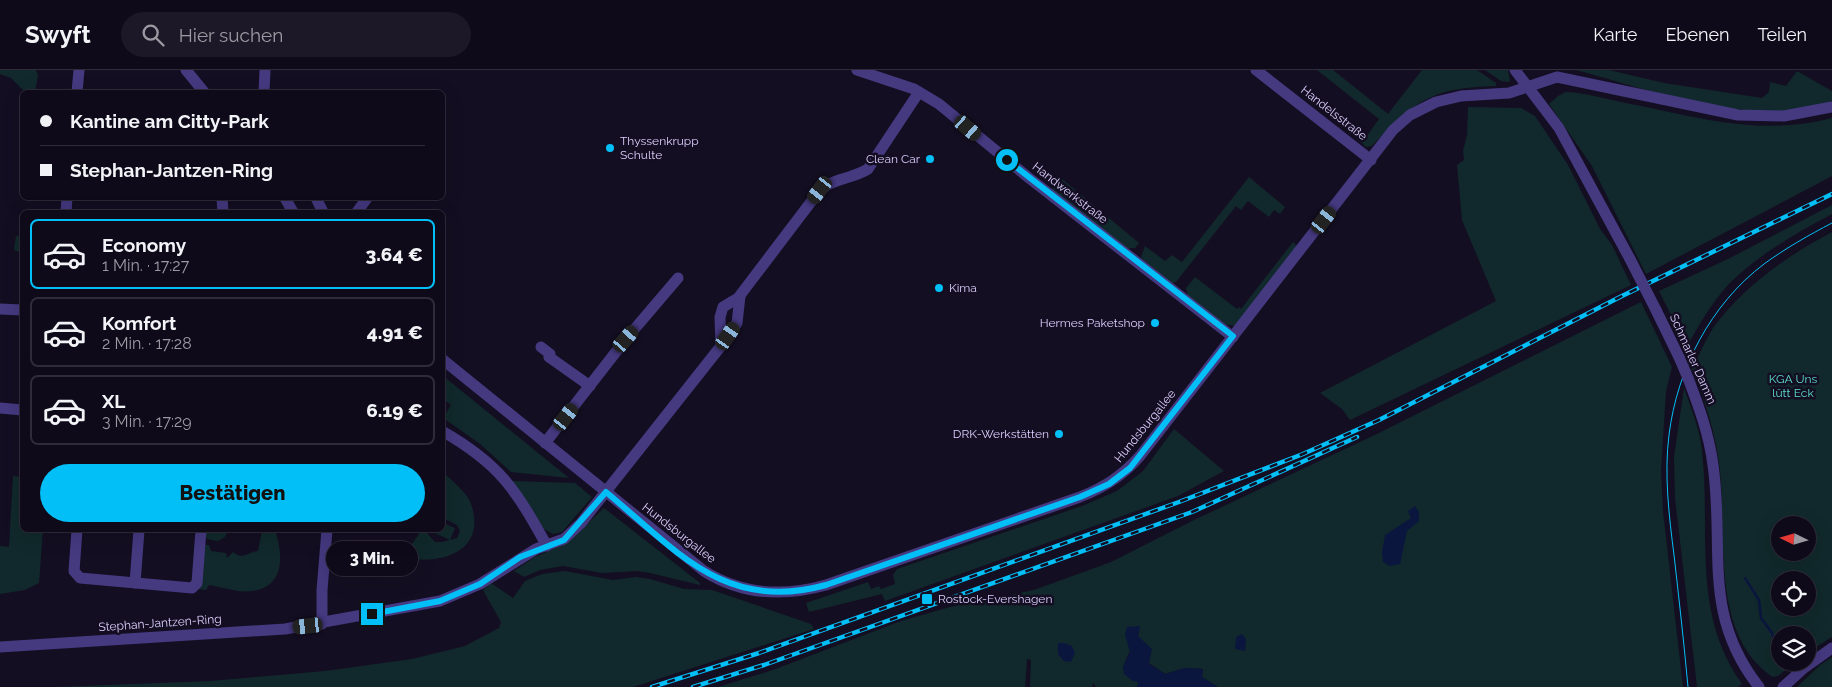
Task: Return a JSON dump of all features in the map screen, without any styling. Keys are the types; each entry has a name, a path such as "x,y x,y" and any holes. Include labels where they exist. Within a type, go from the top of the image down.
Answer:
{"street":[{"path":"77,90 79,70"},
{"path":"186,70 202,90"},
{"path":"264,90 265,70"},
{"name":"Handwerkstraße","path":"857,70 919,92 939,104 1029,178 1233,336"},
{"name":"Handelsstraße","path":"1256,70 1371,160"},
{"name":"Schmarler Damm","path":"1515,70 1564,137 1630,259 1688,378 1705,422 1714,466 1718,590 1722,615 1735,649 1759,687"},
{"name":"Hundsburgallee","path":"445,361 688,560 716,579 758,591 786,592 811,589 1080,497 1109,484 1140,456 1393,130 1424,106 1449,98 1509,93 1550,77 1568,78 1738,115 1802,114 1832,107"},
{"path":"721,346 721,310 724,306 740,296 820,190 833,181 857,176 868,169 919,92"},
{"path":"545,444 626,339 678,278"},
{"path":"606,492 737,323 740,296"},
{"path":"0,309 20,310"},
{"path":"541,347 550,354 549,357 590,386"},
{"path":"0,408 20,410"},
{"path":"445,433 484,457 499,472 524,504 547,546"},
{"name":"Stephan-Jantzen-Ring","path":"0,647 285,629 322,624 440,601 480,584 520,557 564,540 606,492"},
{"path":"77,532 75,575 95,580 195,587 201,536"},
{"path":"135,583 139,532"},
{"path":"322,624 322,590 327,532"},
{"path":"1783,687 1804,668 1832,648"}],"green space":[{"path":"0,70 36,70 38,76 35,90 23,90 11,78 0,74"},
{"path":"1317,70 1333,70 1388,114 1422,70 1477,70 1496,83 1496,86 1455,90 1426,100 1413,107 1372,146 1366,147 1362,143 1379,119"},
{"path":"1485,70 1508,70 1510,82 1501,81"},
{"path":"1576,70 1609,70 1664,83 1762,98 1769,92 1770,82 1786,86 1797,71 1832,91 1832,101 1804,109 1772,111 1739,109 1669,96"},
{"path":"1566,92 1728,123 1779,126 1832,118 1832,176 1646,274 1592,166 1549,104"},
{"path":"1468,107 1521,108 1535,116 1568,165 1600,229 1612,245 1631,285 1350,420 1342,409 1320,393 1496,301 1462,220 1457,165 1464,160 1463,151 1467,135"},
{"path":"1249,177 1285,207 1280,214 1274,210 1269,217 1248,201 1241,210 1236,206 1176,282 1172,283 1143,260 1141,257 1145,246 1165,261 1172,255 1182,262"},
{"path":"1061,178 1139,243 1135,248 1126,248 1051,190"},
{"path":"1832,205 1832,214 1763,255 1738,275 1705,315 1687,347 1659,291 1730,258"},
{"name":"KGA Uns lütt Eck","path":"1832,232 1832,637 1816,647 1816,626 1771,626 1771,671 1784,671 1773,677 1753,659 1739,637 1730,611 1725,583 1722,497 1716,444 1710,418 1691,369 1713,328 1725,313 1752,285 1799,251"},
{"path":"16,236 20,237 20,252 14,250"},
{"path":"1293,242 1297,246 1235,326 1224,324 1188,296 1186,288 1195,277 1237,309 1239,307 1241,309"},
{"path":"1641,302 1672,367 1666,391 1661,471 1663,511 1683,687 1218,687 1202,677 1203,669 1185,668 1165,674 1149,663 1138,636 1140,627 1123,667 1139,681 1137,687 1096,687 1093,683 1092,687 1030,687 1031,660 1027,659 1025,687 718,687 773,670 901,621 950,607 1034,590 1111,562 1194,520 1377,434"},
{"path":"445,377 569,478 511,472 479,443 445,419 445,415 451,405 445,400"},
{"path":"1684,388 1697,427 1702,451 1706,572 1709,601 1715,629 1726,657 1742,684 1738,687 1697,687 1675,498 1674,457"},
{"path":"1174,429 1224,471 1178,496 885,601 882,594 809,612 806,603 868,582 871,589 879,586 881,589 895,584 893,575 897,569 1082,506 1117,491 1143,471"},
{"path":"445,474 463,491 471,504 474,519 473,531 469,541 451,555 439,558 413,559 409,549 411,557 398,557 409,548 420,532 427,533 435,542 457,538 460,531 457,525 445,519"},
{"path":"13,476 20,477 20,532 43,532 39,583 25,590 0,594 0,546 9,547"},
{"path":"512,481 575,483 592,497 562,532 553,534 542,528"},
{"path":"604,508 700,583 700,585 637,571 602,573 563,566 540,570 524,577 514,571 535,557 567,543"},
{"path":"445,524 455,528 450,540 432,532 445,532"},
{"path":"204,532 227,532 225,537 218,541 207,539"},
{"path":"262,532 276,532 280,549 280,559 276,576 271,583 251,591 235,591 209,585 206,590 197,589 205,545 209,545 211,551 226,553 227,558 233,552 236,555 242,556 258,551"},
{"path":"565,571 613,580 636,577 684,589 712,590 811,624 814,629 633,687 54,687 211,681 325,671 412,659 465,646 499,628 501,622 483,590 491,583 513,598 525,581 542,574"},
{"path":"1832,657 1832,687 1797,687 1816,671 1820,665"}],"water":[{"path":"1415,506 1419,512 1419,521 1407,531 1400,564 1390,566 1383,562 1382,552 1385,535 1411,518 1408,511"},
{"path":"1140,626 1138,636 1152,649 1149,664 1165,674 1185,668 1203,669 1202,677 1218,687 1137,687 1138,682 1133,681 1124,674 1123,667 1130,652 1125,635 1127,627"},
{"path":"1242,634 1246,639 1245,651 1235,649 1236,637"},
{"path":"1058,643 1072,646 1075,653 1071,662 1064,661 1058,654"}],"waterway":[{"path":"1745,578 1759,600 1761,618 1771,632"}],"tram line":[{"path":"1688,687 1670,525 1667,480 1669,435 1673,410 1680,386 1700,340 1728,298 1764,264 1832,223"}],"railway":[{"path":"652,687 759,653 1179,502 1303,454 1379,420 1622,296 1832,194"},
{"path":"693,687 764,665 1192,512 1357,437"}],"place":[{"name":"Thyssenkrupp Schulte","path":"610,148"},
{"name":"Clean Car","path":"930,159"},
{"name":"Kima","path":"939,288"},
{"name":"Hermes Paketshop","path":"1155,323"},
{"name":"DRK-Werkstätten","path":"1059,434"},
{"name":"Rostock-Evershagen","path":"927,599"}],"route":[{"path":"372,614 440,601 480,584 520,557 536,549 564,540 581,523 606,492 688,560 716,579 741,588 772,593 799,591 826,585 1080,497 1109,484 1130,468 1233,336 1007,160"}]}
